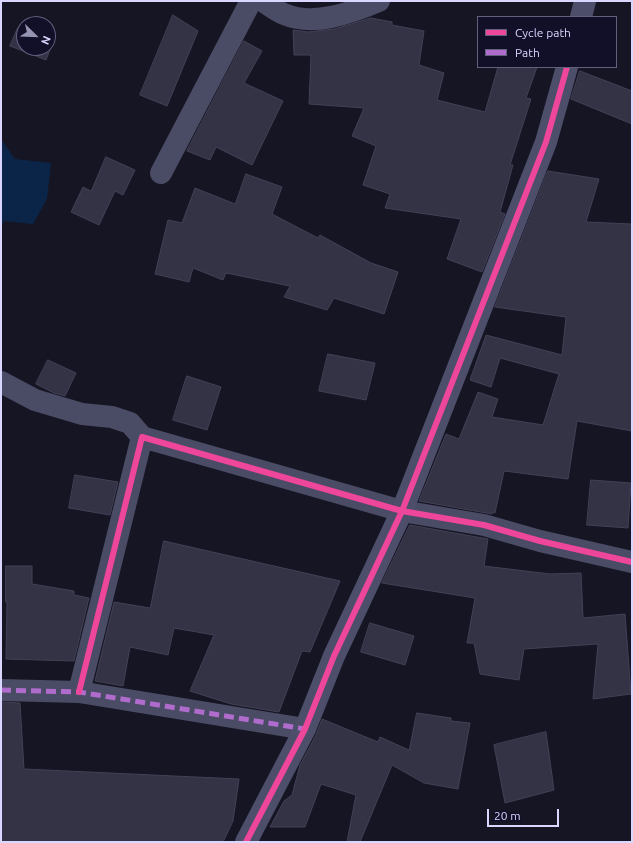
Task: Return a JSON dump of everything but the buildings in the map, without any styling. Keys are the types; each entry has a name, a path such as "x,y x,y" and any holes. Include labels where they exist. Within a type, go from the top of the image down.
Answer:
{"street":[{"path":"161,173 251,1"},
{"path":"263,1 284,14 301,19 312,20 329,18 379,1"},
{"path":"581,16 585,1"},
{"path":"246,842 305,729 334,656 402,511 546,142 567,68"},
{"path":"1,382 35,400 82,414 112,416 130,424 142,437 402,511 484,525 540,541 632,562"},
{"path":"79,692 142,437"},
{"path":"1,690 79,692 305,729"}],"water":[{"path":"1,139 15,159 51,163 47,199 33,224 5,221 1,225"}],"marked path":[{"path":"1,690 79,692 305,729"}],"cycle path":[{"path":"246,842 305,729 334,656 402,511 546,142 567,68"},
{"path":"79,692 142,437 402,511 484,525 540,541 632,562"}]}
